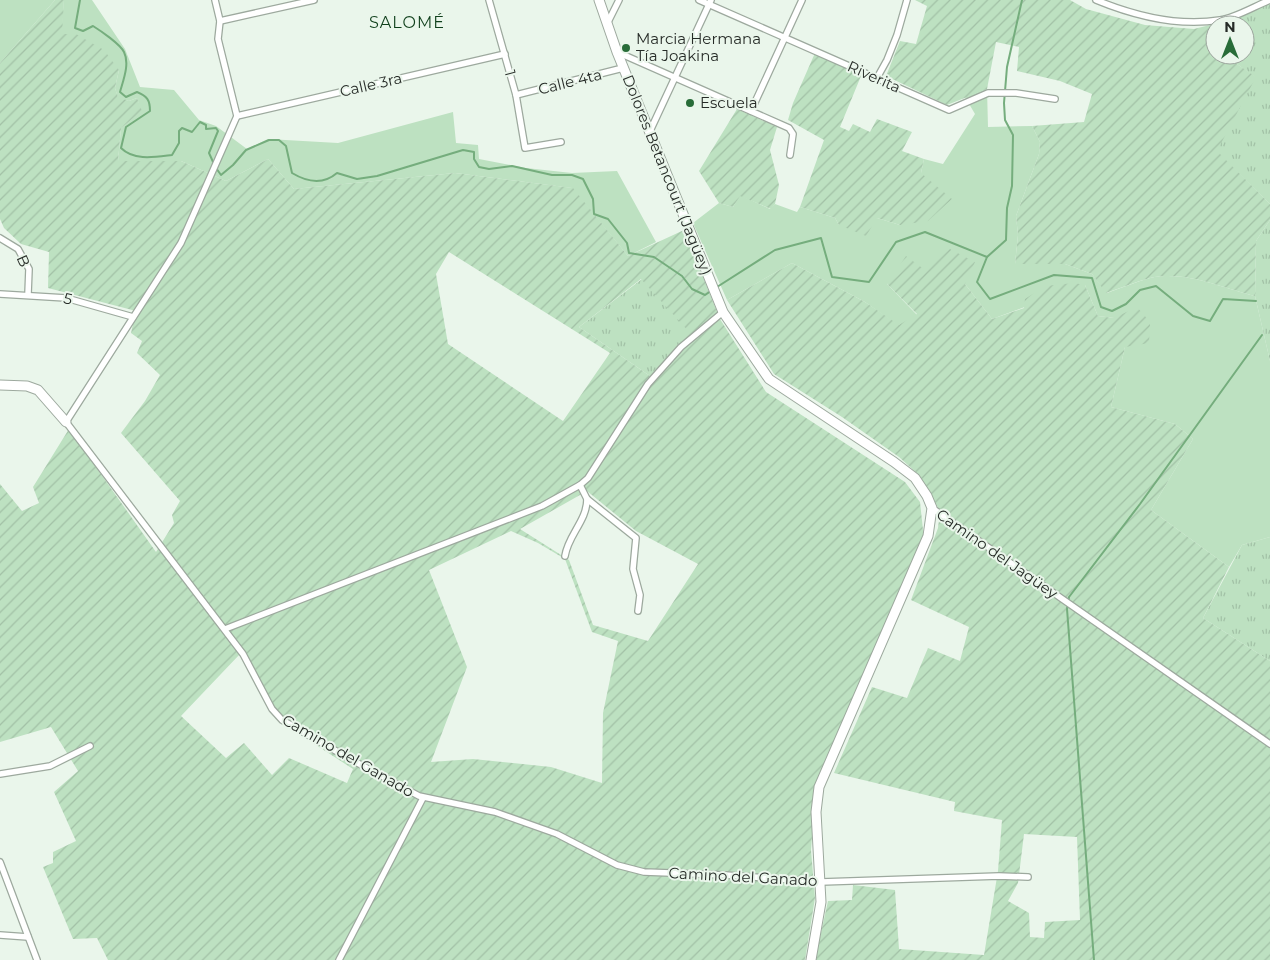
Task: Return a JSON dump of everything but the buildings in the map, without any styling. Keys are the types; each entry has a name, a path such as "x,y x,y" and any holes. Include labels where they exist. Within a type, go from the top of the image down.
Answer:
{"street":[{"path":"66,422 181,243 237,116 218,39 220,21 215,0"},
{"path":"220,21 314,0"},
{"name":"1","path":"489,0 506,54 516,95 525,148 561,142"},
{"name":"Dolores Betancourt (Jagüey)","path":"599,0 617,52 713,290"},
{"path":"607,24 619,0"},
{"name":"Riverita","path":"699,0 710,2 949,110 988,93 1016,93 1055,99"},
{"path":"751,111 802,0"},
{"path":"877,78 897,35 906,2 898,0"},
{"path":"1096,0 1126,12 1161,20 1194,22 1222,20 1270,0"},
{"path":"650,131 710,2"},
{"path":"617,52 789,128 793,134 790,155"},
{"name":"Calle 3ra","path":"237,116 506,54"},
{"name":"Calle 4ta","path":"516,95 624,68"},
{"name":"B","path":"0,238 18,249 29,269 28,294"},
{"name":"Camino del Jagüey","path":"713,290 722,312 769,379 915,478 927,496 932,508 1270,744"},
{"name":"5","path":"0,294 28,294 66,298 133,317"},
{"path":"225,629 542,506 580,485 588,478 648,384 681,347 722,312"},
{"name":"Camino del Ganado","path":"0,385 27,386 38,390 66,422 225,629 243,654 272,709 282,720 423,798 495,812 557,834 617,865 644,872 725,875 821,882 999,876 1028,877"},
{"path":"580,485 587,499 636,538 633,569 640,595 638,611"},
{"path":"566,556 567,549 586,511 587,499"},
{"path":"811,960 821,902 821,882 816,844 816,812 819,787 928,536 932,508"},
{"path":"0,774 50,766 90,746"},
{"path":"339,960 423,798"},
{"path":"0,862 37,960"},
{"path":"0,935 28,937"}],"green space":[{"path":"0,0 55,0 0,63"},
{"path":"55,0 64,0 62,34 76,34 104,50 119,70 115,88 118,97 129,101 137,98 142,111 121,128 118,161 181,161 226,181 268,159 294,189 455,173 573,188 628,256 684,230 720,319 766,392 905,482 920,502 924,539 816,785 811,850 815,898 805,960 108,960 97,938 73,939 43,867 53,863 53,852 76,841 54,792 78,771 51,727 0,742 0,484 22,511 39,503 33,487 69,429 156,552 174,523 172,515 180,501 121,433 145,401 160,375 137,353 142,341 131,333 136,311 48,288 49,252 21,244 4,228 0,219 0,63","holes":["449,252 610,353 563,421 448,344 436,274","641,279 689,332 650,376 579,327","587,491 636,531 698,564 648,641 593,625 569,560 520,529","511,531 538,543 565,559 592,632 618,641 603,713 602,783 551,767 473,759 431,762 467,667 429,570","240,654 276,719 353,769 347,783 289,758 272,775 244,743 226,758 181,716"]},
{"path":"64,0 92,0 125,49 140,87 174,90 199,120 216,126 247,149 268,139 338,143 453,112 456,143 478,145 479,159 526,168 572,173 617,171 656,242 628,256 572,188 455,173 294,189 268,159 226,181 181,161 118,161 121,128 141,111 137,98 129,101 118,98 115,88 119,70 61,34"},
{"path":"915,0 1070,0 1086,9 1145,25 1194,29 1205,26 1205,65 1238,65 1256,77 1217,151 1270,204 1270,220 1256,241 1255,296 1203,281 1177,276 1150,278 1106,293 1092,274 1065,264 1015,264 1018,235 1016,216 1039,154 1040,142 1032,126 1084,122 1092,94 1060,81 1017,71 1019,47 996,42 987,89 947,105 886,76 900,41 916,44 927,6"},
{"path":"1270,1 1270,204 1216,151 1255,77 1238,65 1255,65 1255,15 1236,15"},
{"path":"815,53 861,76 840,127 849,131 853,124 870,132 877,119 912,132 902,151 924,159 921,173 952,199 928,221 900,225 877,218 866,236 839,225 835,218 800,207 824,140 788,120 793,103"},
{"path":"987,89 988,127 1032,126 1040,142 1039,154 1016,216 1018,235 1015,264 1065,264 1092,274 1107,293 1150,278 1177,276 1203,281 1255,296 1270,361 1270,537 1242,545 1229,567 1151,510 1193,439 1175,424 1111,407 1125,347 1114,318 1098,316 1085,285 992,319 965,284 925,270 887,284 917,315 899,326 865,302 792,263 727,300 693,223 719,203 733,207 740,195 770,209 775,204 797,212 800,207 835,218 839,225 877,218 900,225 921,173 924,159 943,164 975,114 965,97"},
{"path":"737,109 777,127 770,150 779,185 775,204 771,209 740,196 733,207 719,203 699,171"},
{"path":"1270,220 1270,361 1255,296 1256,241"},
{"path":"944,246 975,262 965,284 992,319 1024,308 1025,299 1045,286 1074,283 1085,285 1098,316 1114,318 1137,307 1150,322 1149,343 1125,347 1111,407 1175,424 1193,439 1151,510 1229,567 1203,618 1270,661 1270,960 815,960 828,901 852,900 853,885 895,890 899,949 984,955 998,871 1002,820 954,811 955,802 834,773 872,687 907,698 928,648 960,661 969,627 911,600 938,528 940,511 919,475 899,457 842,417 774,374 727,300 792,263 865,302 899,325 917,314 887,284 906,256 925,270","holes":["1024,834 1077,837 1080,920 1045,922 1044,938 1030,937 1029,913 1008,901 1018,883"]},
{"path":"642,279 690,332 650,376 579,327"},
{"path":"1270,537 1270,661 1203,618 1242,545"}],"waterway":[{"path":"80,0 75,28 83,31 93,26 119,45 126,57 125,72 120,92 126,97 137,92 146,97 149,104 150,111 126,127 121,148 132,155 138,156 172,155 179,143 179,131 182,128 192,132 200,122 206,125 206,129 216,128 218,131 209,153 214,164"},
{"path":"987,257 1006,240 1007,208 1012,186 1013,135 1005,120 1004,103 1007,67 1022,0"},
{"path":"216,168 221,175 246,150 269,140 279,140 286,146 292,173 315,181 321,181 337,173 357,179 377,176 463,150 474,152 474,159 479,167 489,169 512,166 552,175 572,175 583,179 593,199 594,214 608,219 627,243 629,253 654,257 682,276 692,289 705,295 711,291"},
{"path":"717,287 775,250 821,238 832,277 869,282 896,242 925,232 987,257 977,282 990,299 1054,275 1092,278 1101,307 1112,311 1126,304 1140,290 1156,286 1193,316 1210,321 1223,299 1256,301"},
{"path":"1094,960 1067,609 1069,597 1140,504 1262,335"}],"place":[{"name":"Marcia Hermana Tía Joakina","path":"626,48"},
{"name":"Escuela","path":"690,103"}],"district":[{"name":"SALOMÉ","path":"407,22"}]}
